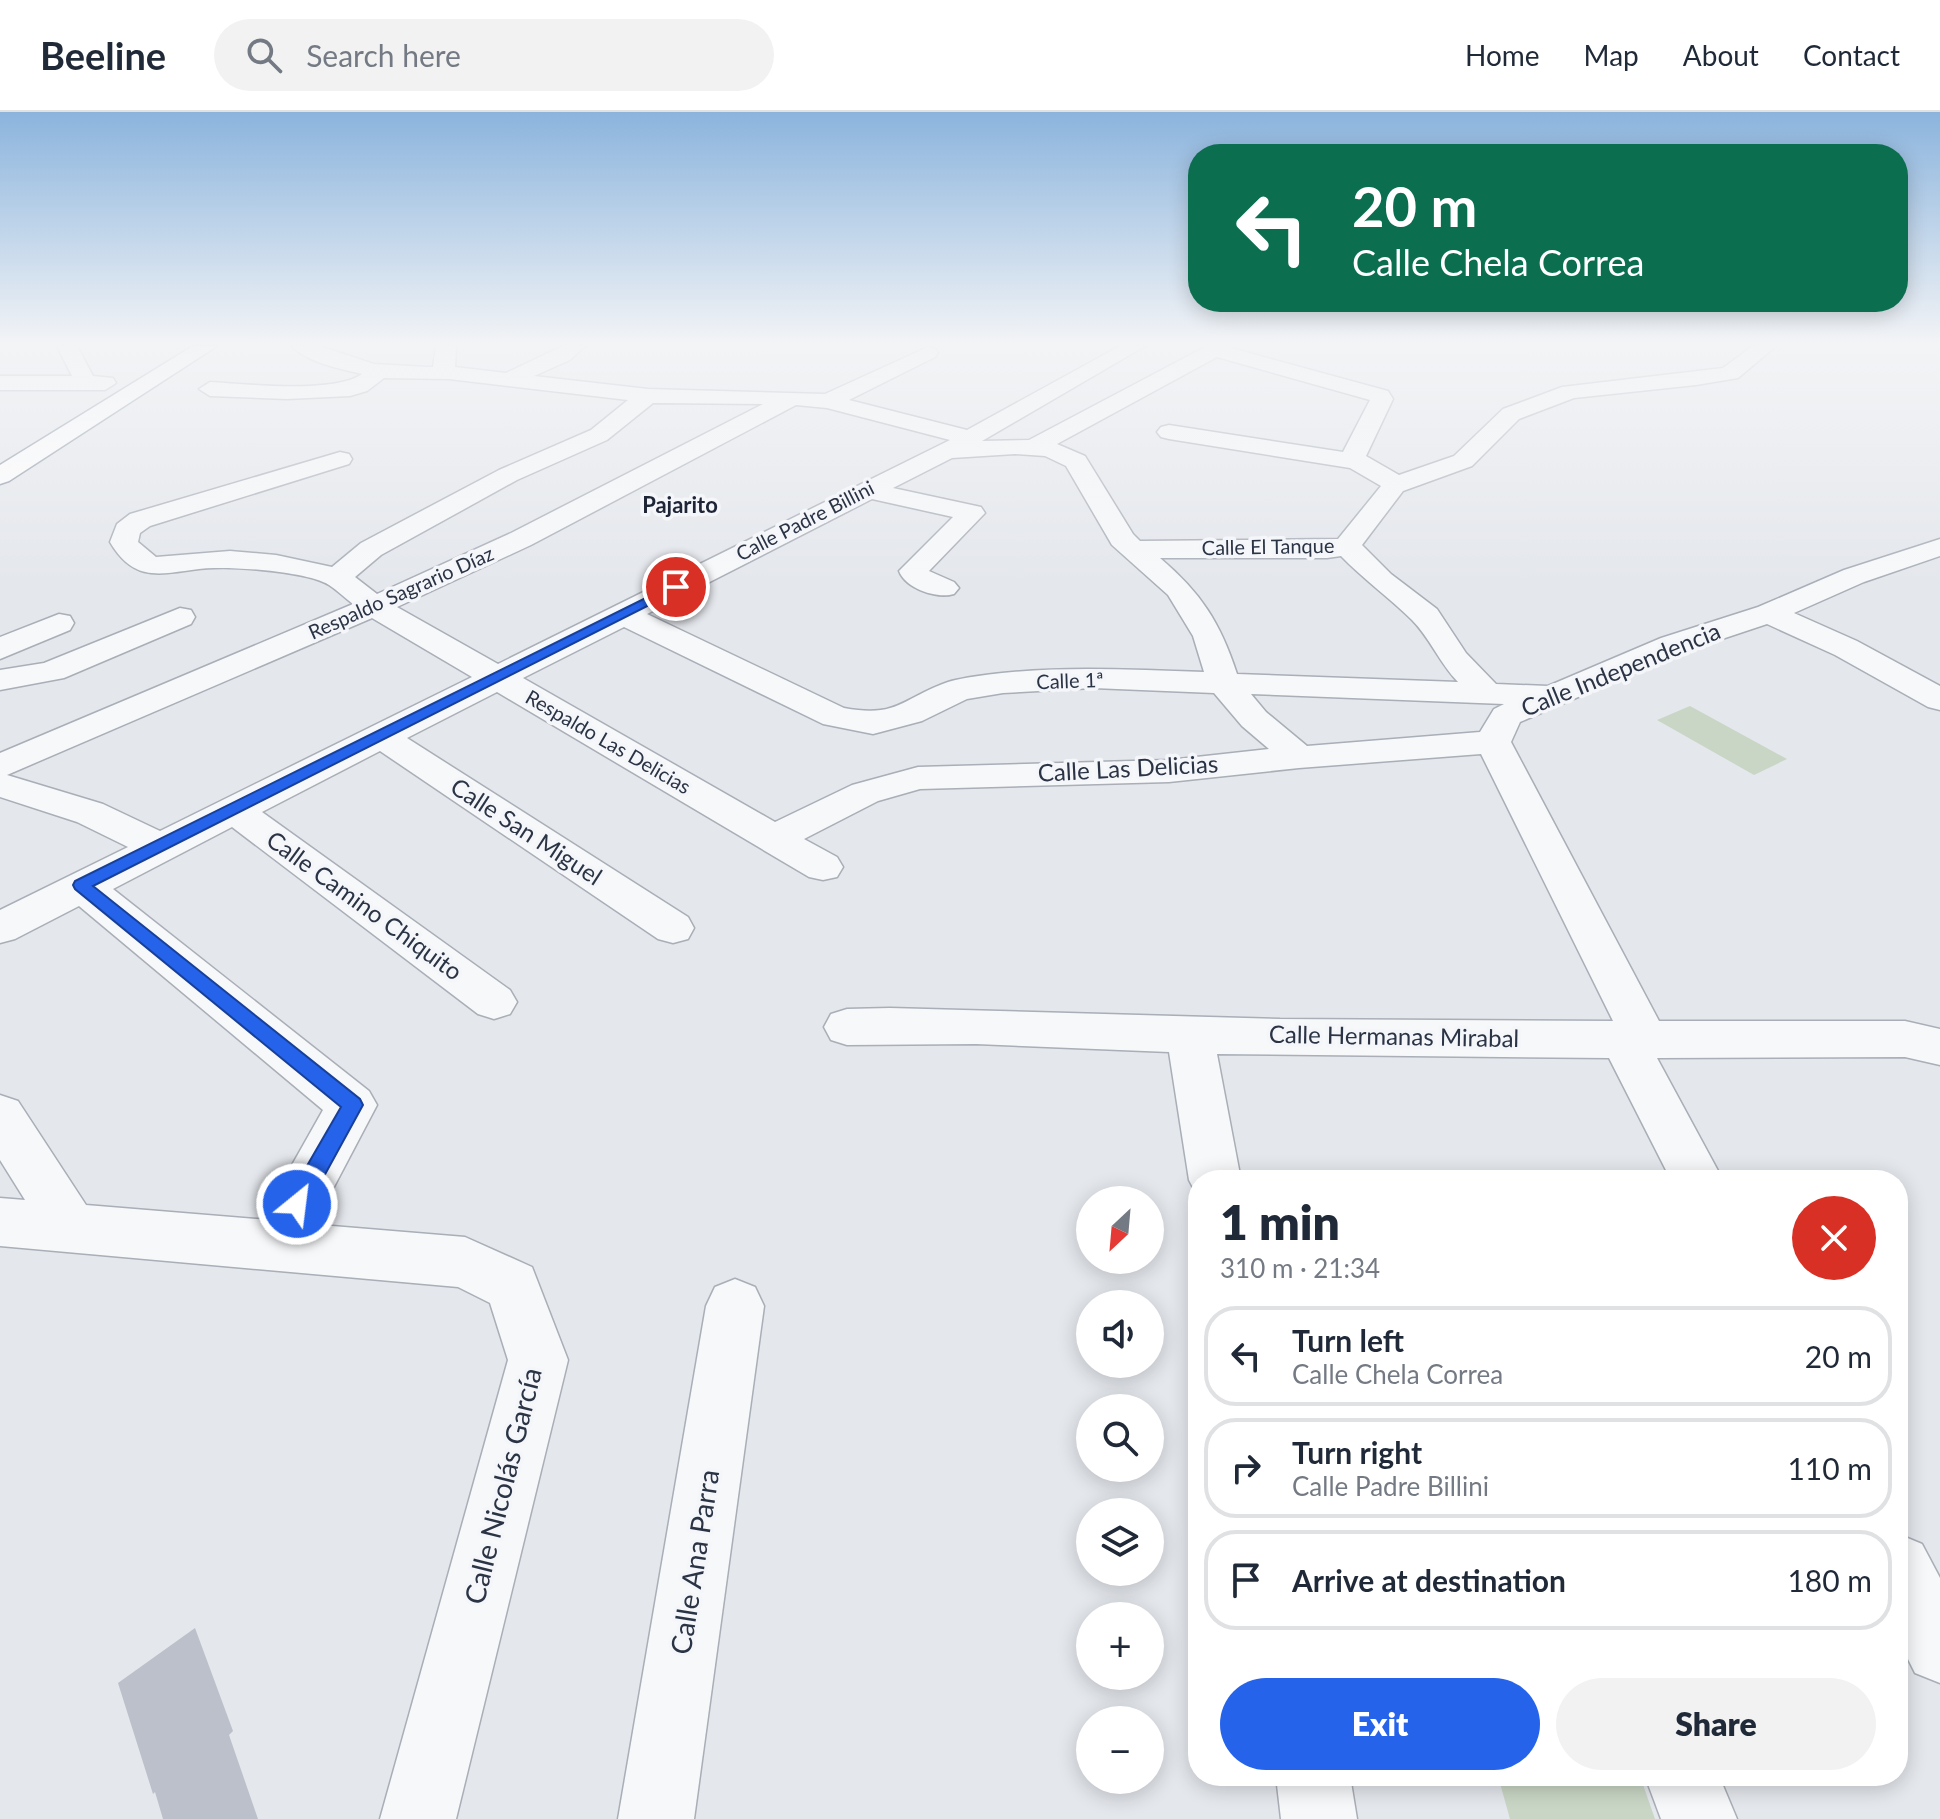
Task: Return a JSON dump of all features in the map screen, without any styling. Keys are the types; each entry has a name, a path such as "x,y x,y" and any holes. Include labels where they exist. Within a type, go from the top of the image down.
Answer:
{"highway":[{"path":"0,476 67,426"}],"street":[{"path":"340,459 140,520 127,530 124,542 129,552 154,566 212,559 240,560 289,564 337,577 383,542 508,475 599,435 611,426"},
{"name":"Respaldo Sagrario Díaz","path":"0,766 374,606 521,539 729,426"},
{"path":"902,426 957,444 1031,448 1065,453 1076,461 1122,539 1180,590 1209,636 1224,683 1254,719 1299,757"},
{"name":"Calle Padre Billini","path":"0,928 990,426"},
{"path":"1031,448 1073,426"},
{"path":"1357,462 1353,457 1368,426"},
{"name":"Calle El Tanque","path":"1135,549 1327,550 1347,546 1398,485 1463,461 1499,426"},
{"path":"1169,432 1357,462 1398,485"},
{"path":"866,490 972,513 913,571 914,575 944,588"},
{"path":"1347,546 1381,580 1426,616 1454,659 1486,693"},
{"name":"Calle Independencia","path":"1493,742 1506,716 1548,696 1672,645 1769,613 1854,576 1940,547"},
{"name":"Respaldo Las Delicias","path":"337,577 374,606 823,867"},
{"path":"1769,613 1940,700"},
{"name":"Calle 1ª","path":"622,614 835,717 873,724 910,714 958,690 1003,683 1093,678 1548,696"},
{"path":"0,680 52,671 180,617"},
{"path":"0,649 59,623"},
{"path":"1905,680 1940,672"},
{"name":"Calle San Miguel","path":"379,735 673,928"},
{"path":"1493,742 1692,1170"},
{"name":"Calle Las Delicias","path":"774,838 865,793 918,778 1169,771 1493,742"},
{"path":"0,785 90,813 161,847"},
{"name":"Calle Camino Chiquito","path":"234,810 494,1002"},
{"path":"81,885 352,1105 297,1204"},
{"name":"Calle Hermanas Mirabal","path":"847,1027 927,1024 1190,1035 1634,1040 1905,1039 1940,1047"},
{"path":"1190,1035 1213,1170"},
{"path":"0,1116 71,1228"},
{"name":"Calle Nicolás García","path":"0,1222 465,1262 512,1286 538,1360 418,1819"},
{"name":"Calle Ana Parra","path":"656,1819 735,1306"},
{"path":"1314,1786 1319,1819"},
{"path":"1686,1786 1699,1819"}],"green space":[{"path":"1690,706 1787,759 1754,775 1657,720"},
{"path":"1501,1786 1643,1786 1655,1819 1510,1819"}],"building":[{"path":"195,1628 233,1731 229,1735 258,1819 163,1819 155,1792 153,1794 118,1683"}],"district":[{"name":"Pajarito","path":"680,505"}],"route":[{"path":"297,1204 352,1105 81,885 676,587"}]}
